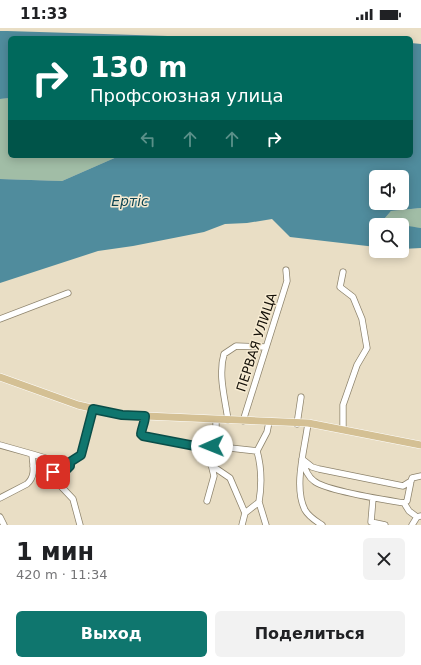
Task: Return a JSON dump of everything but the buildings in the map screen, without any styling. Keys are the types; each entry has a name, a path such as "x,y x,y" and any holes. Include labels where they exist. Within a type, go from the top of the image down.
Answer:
{"main road":[{"path":"0,377 93,409 122,415 297,424 308,423 421,445"}],"street":[{"name":"ПЕРВАЯ УЛИЦА","path":"243,421 265,347 287,282 286,270"},
{"path":"343,272 340,287 353,297 362,319 367,348 357,365 343,405 343,429"},
{"path":"0,319 68,293"},
{"path":"228,420 222,381 221,364 224,354 236,346 265,347"},
{"path":"297,424 301,397"},
{"path":"0,445 62,463 70,462 81,455 93,409"},
{"path":"145,416 141,434 143,436 195,446 212,446 257,451"},
{"path":"207,501 214,476 211,465 216,420"},
{"path":"266,525 259,502 262,486 262,468 257,451 268,432 269,422"},
{"path":"308,423 302,459 300,492 308,514 322,525"},
{"path":"0,498 31,481 34,473 32,454"},
{"path":"302,459 312,467 319,469 403,486 411,481 412,478 421,476"},
{"path":"302,459 308,475 319,484 373,498 404,503 409,511 419,516 412,525"},
{"path":"46,474 66,470 70,466 70,462"},
{"path":"211,465 230,478 245,513 242,525"},
{"path":"33,466 55,480 73,499 80,525"},
{"path":"404,503 407,501 411,481"},
{"path":"373,498 371,522 385,525"},
{"path":"245,513 259,502"},
{"path":"0,517 4,525"}],"green space":[{"path":"8,98 8,158 114,158 62,181 0,179 0,99"},
{"path":"421,208 421,228 409,227 409,218 385,218 391,211"}],"water":[{"path":"0,31 166,36 8,36 8,98 0,99"},
{"name":"Ертіс","path":"413,43 421,44 421,208 409,209 409,170 369,170 369,210 401,210 391,211 385,218 369,218 369,246 290,237 272,219 247,223 225,224 204,232 133,246 98,251 0,283 0,179 62,181 114,158 413,158"},
{"path":"409,226 421,228 421,248 409,249"}],"route":[{"path":"53,472 66,470 70,466 70,462 81,455 93,409 122,415 145,416 141,434 143,436 195,446 212,446"}]}
